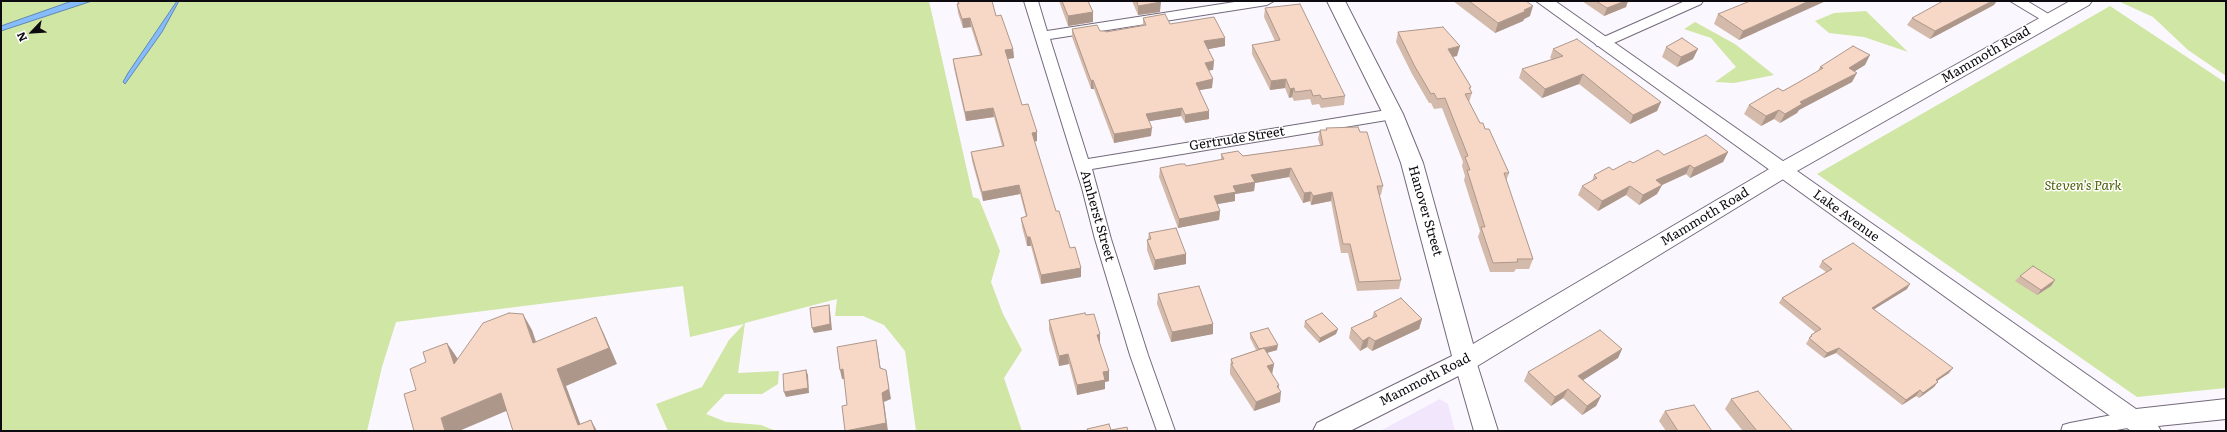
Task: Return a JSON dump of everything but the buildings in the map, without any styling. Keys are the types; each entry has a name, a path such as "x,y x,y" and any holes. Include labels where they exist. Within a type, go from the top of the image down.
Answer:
{"main road":[{"name":"Hanover Street","path":"1336,1 1393,114 1420,192 1465,361"},
{"name":"Mammoth Road","path":"1326,431 1465,361 1783,170 2083,1"}],"street":[{"name":"Amherst Street","path":"1031,1 1137,348 1166,431"},
{"path":"1041,36 1267,1"},
{"name":"Lake Avenue","path":"1544,1 1783,170 1955,295 2141,425"},
{"path":"1602,42 1696,1"},
{"path":"2017,1 2050,19"},
{"name":"Gertrude Street","path":"1082,165 1393,114"},
{"name":"Hanover Street","path":"1465,361 1486,431"},
{"path":"2070,431 2141,425 2226,409"}],"shaded area":[{"path":"1440,399 1448,404 1455,431 1380,431"}],"green space":[{"path":"1,1 929,1 973,197 979,199 1000,251 991,282 1003,314 1022,350 1004,378 1022,431 916,431 905,351 884,325 863,316 835,316 837,299 745,323 738,373 779,371 778,384 762,394 725,394 706,414 726,422 761,425 776,431 668,431 656,404 702,387 729,340 744,324 690,337 683,286 396,322 382,367 367,431 1,431"},
{"path":"2118,1 2226,1 2226,76 2188,50 2153,17"},
{"name":"Steven's Park","path":"2110,6 2226,83 2226,388 2137,397 1817,174"},
{"path":"1866,11 1908,52 1864,37 1829,33 1815,21 1834,13"},
{"path":"1695,22 1735,44 1774,75 1734,83 1715,82 1736,67 1711,38 1684,29"}],"water":[{"path":"72,1 92,1 1,31 1,26"},
{"path":"177,1 179,1 162,32 125,84 123,82 128,73"}]}
